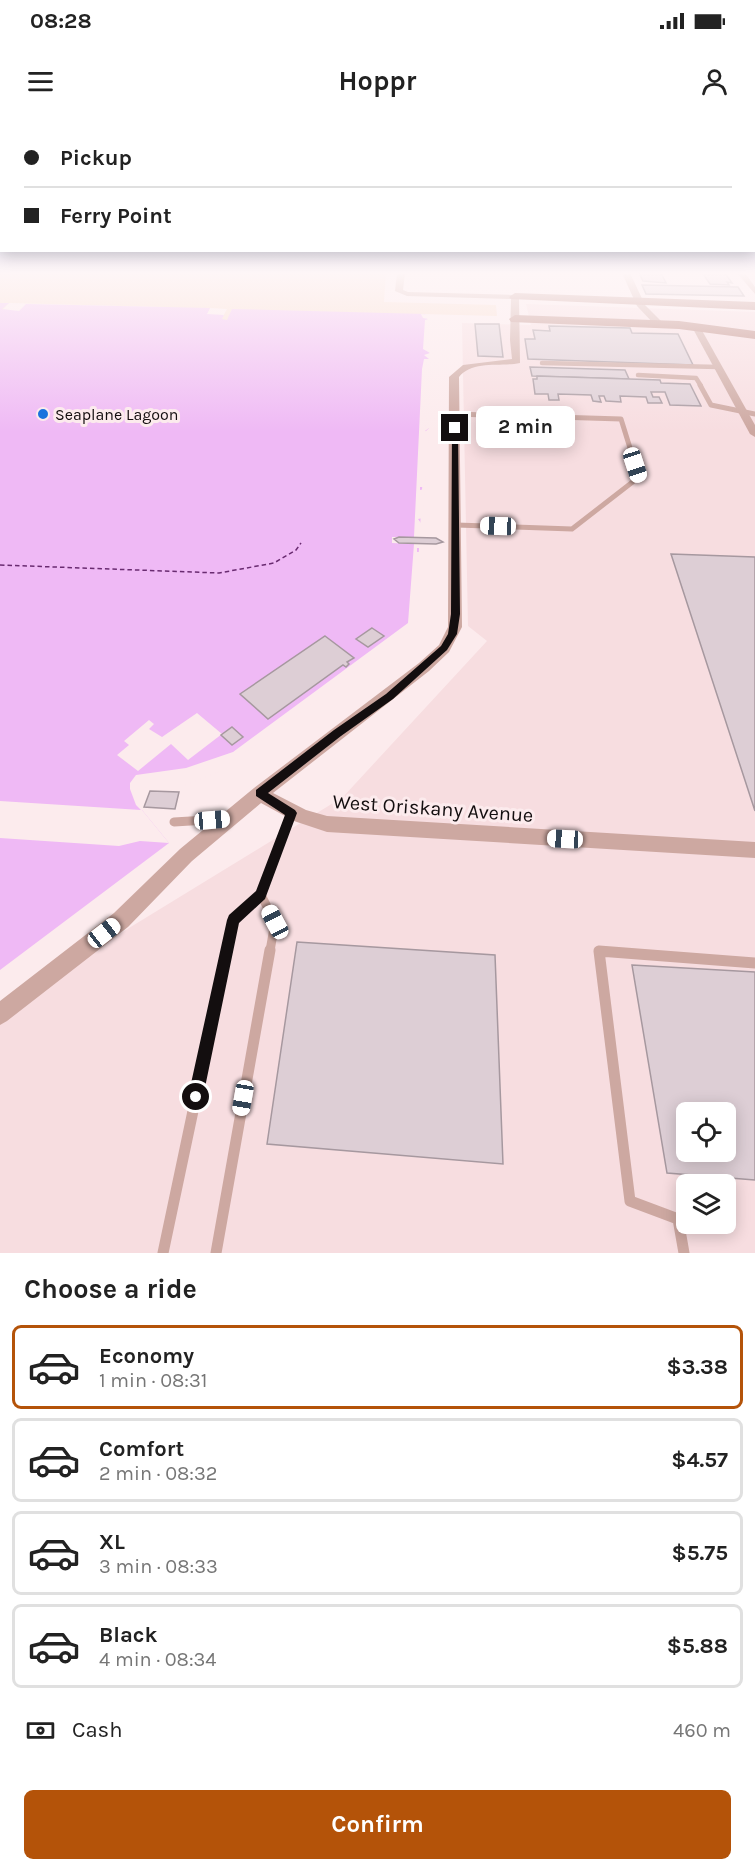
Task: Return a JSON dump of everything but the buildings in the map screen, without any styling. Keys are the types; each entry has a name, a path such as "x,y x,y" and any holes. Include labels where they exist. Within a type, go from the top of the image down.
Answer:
{"street":[{"path":"0,1014 121,920 186,855 260,793 389,696 444,648 455,627 455,374 477,364 517,361 515,326"},
{"path":"682,326 755,334"},
{"path":"696,327 755,434"},
{"name":"West Oriskany Avenue","path":"260,793 291,813 327,824 755,850"}],"lane":[{"path":"542,363 719,367"},
{"path":"638,375 696,378 711,405 755,414"},
{"path":"455,414 621,419 639,477 572,529 456,525"},
{"path":"163,1253 233,920 261,895 291,813"},
{"path":"174,822 231,819"},
{"path":"216,1253 275,922 261,895"},
{"path":"684,1253 678,1219 630,1202 599,951 755,963"}],"shaded area":[{"path":"0,326 428,326 430,349 425,428 429,428 425,432 415,626 216,769 143,784 139,790 142,810 169,843 0,970"},
{"path":"462,326 755,326 755,1253 0,1253 0,1007 343,797 487,641 468,626"}],"pier":[{"path":"425,326 432,326 433,352 428,425 425,425 425,428 429,428 425,431 429,432 425,487 420,487 420,490 425,489 423,518 418,519 423,526 422,548 417,548 417,552 422,552 417,628 218,772 183,786 161,790 145,787 143,790 146,802 142,810 169,843 140,841 119,846 0,838 0,801 141,810 136,805 130,789 130,783 136,775 186,768 233,752 408,623 414,544 392,543 392,537 414,537 422,369 424,359 429,359 424,355 430,353 423,349"},
{"path":"197,713 222,734 188,760 171,744 138,771 117,755 129,745 124,741 149,720 154,724 149,729 162,737"}],"ferry route":[{"path":"0,565 219,573 274,563 296,550 301,543"}],"place":[{"name":"Seaplane Lagoon","path":"43,414"}],"route":[{"path":"196,1097 233,920 261,895 291,813 260,793 424,667 444,648 455,627 455,428"}]}
